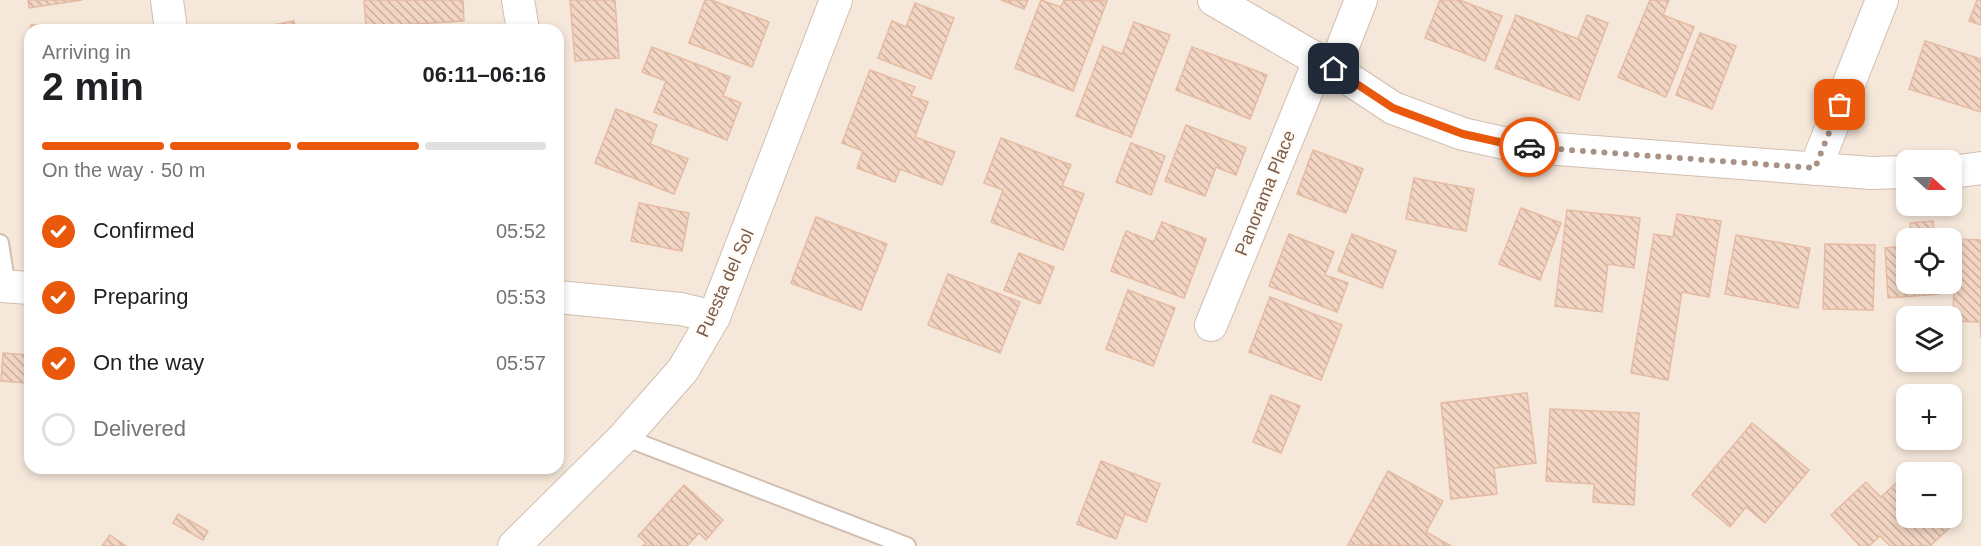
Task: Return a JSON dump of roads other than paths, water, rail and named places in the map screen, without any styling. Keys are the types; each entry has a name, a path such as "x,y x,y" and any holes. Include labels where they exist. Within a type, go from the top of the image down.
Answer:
{"street":[{"path":"167,0 170,24"},
{"path":"518,0 522,24"},
{"name":"Puesta del Sol","path":"514,546 624,436 683,370 714,317 836,0"},
{"path":"1214,0 1326,65 1393,108 1463,134 1517,146 1683,160 1871,173 1896,172"},
{"name":"Panorama Place","path":"1211,325 1326,65 1361,0"},
{"path":"1815,168 1882,0"},
{"path":"1962,171 1981,168"},
{"path":"564,292 681,309 714,317"}],"lane":[{"path":"0,243 12,287"},
{"path":"624,436 907,546"}]}
